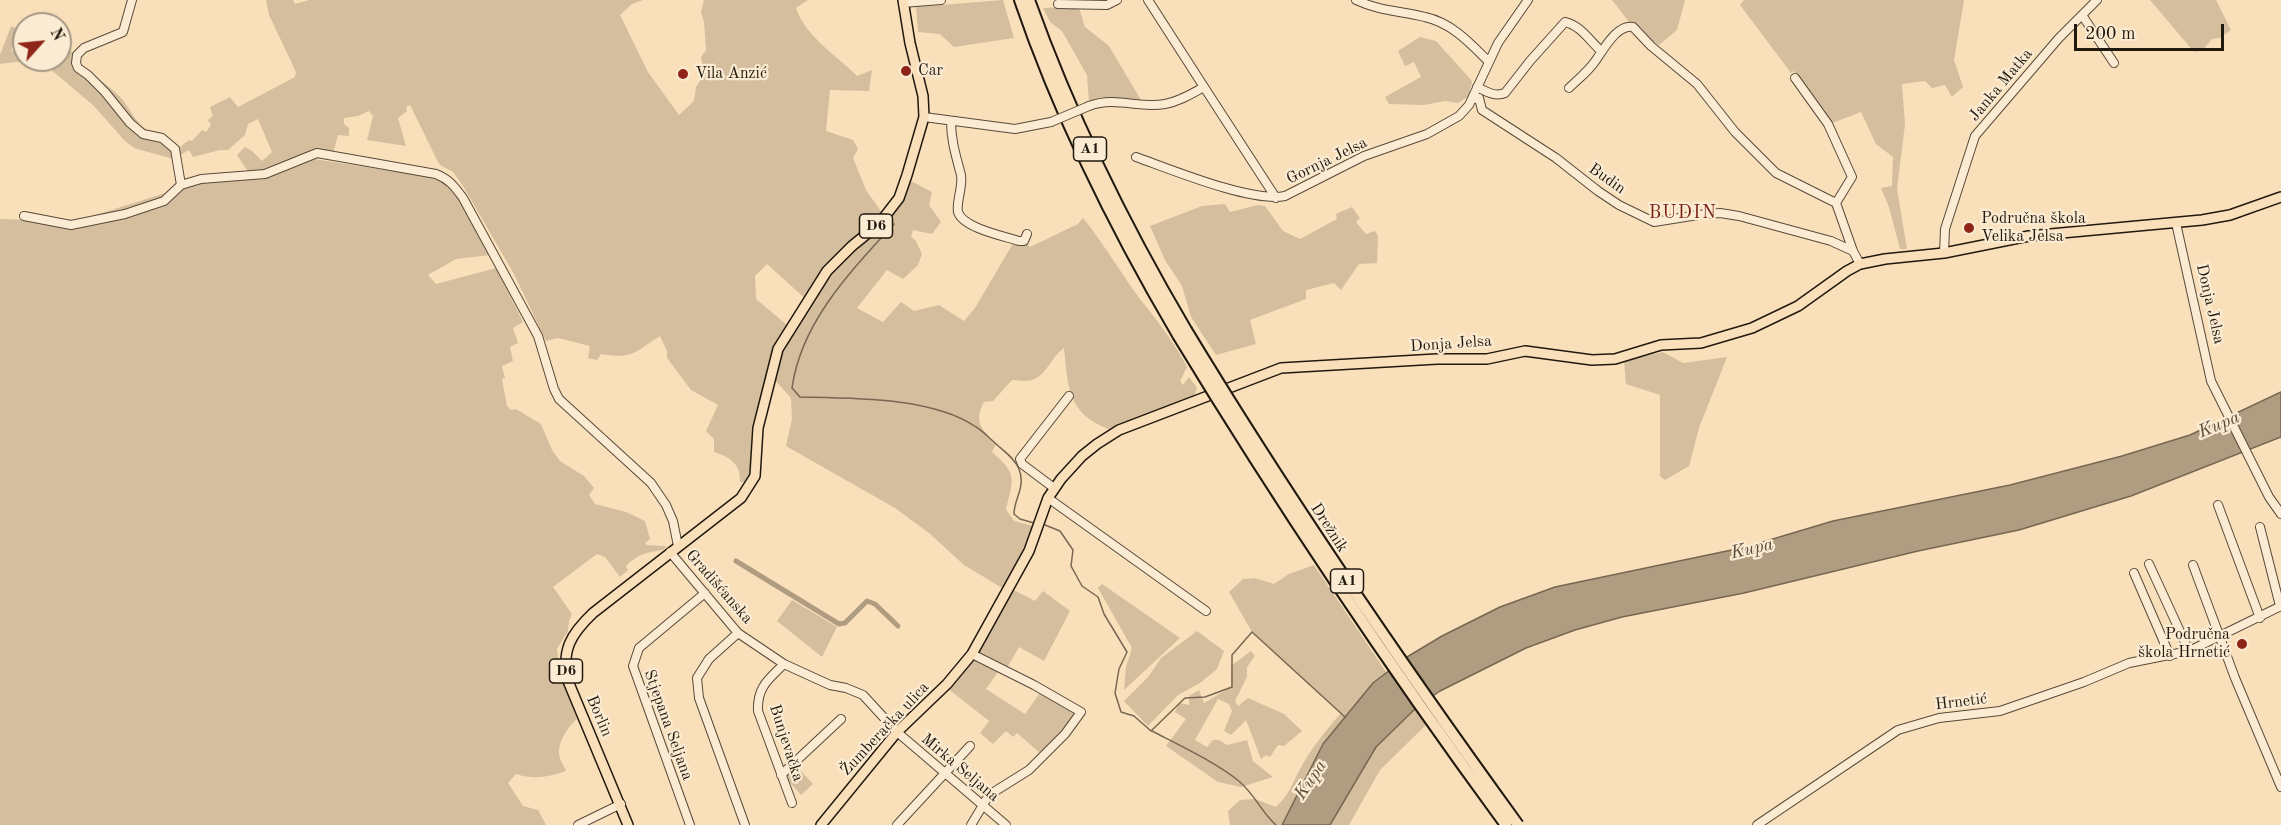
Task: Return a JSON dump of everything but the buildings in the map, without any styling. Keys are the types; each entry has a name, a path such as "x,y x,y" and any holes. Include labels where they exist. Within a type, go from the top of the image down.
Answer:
{"highway":[{"name":"A1","path":"1020,0 1053,87 1090,171 1126,244 1182,333"},
{"name":"A1","path":"1029,0 1092,154 1182,333"},
{"name":"Drežnik","path":"1182,333 1329,572 1506,825"},
{"name":"Drežnik","path":"1182,333 1330,557 1518,825"}],"main road":[{"name":"D6","path":"674,549 741,498 755,476 758,428 778,349 827,272 852,246 879,224 899,198 924,117 923,96 903,2"},
{"name":"Donja Jelsa","path":"1048,498 1082,456 1112,434 1281,368 1437,359 1487,359 1525,351 1592,360 1615,359 1661,345 1701,343 1752,328 1798,306 1860,264 1944,253 2029,236 2144,224 2176,223 2230,214 2281,197"},
{"name":"Žumberačka ulica","path":"821,825 897,732 947,684 972,654 1029,551 1048,498"},
{"name":"Borlin","path":"628,825 568,681 565,656 571,640 585,621 674,549"}],"street":[{"path":"132,0 123,32 84,48 77,55 76,63 78,68 105,92 130,123 143,134 162,138 175,149 181,185"},
{"path":"903,2 941,0"},
{"path":"1058,4 1107,5 1117,0"},
{"path":"1148,0 1276,198"},
{"name":"Gornja Jelsa","path":"1136,157 1235,190 1276,198 1286,196 1364,156 1427,134 1459,116 1472,99 1498,43 1528,0"},
{"name":"Janka Matka","path":"1944,253 1945,229 1975,136 2059,38 2094,3 2084,0"},
{"path":"1358,1 1379,9 1427,17 1456,30 1489,62"},
{"path":"2082,15 2114,63"},
{"path":"1478,87 1499,96 1505,93 1565,22 1571,23 1601,51"},
{"path":"1569,88 1623,29 1634,27 1650,46 1698,84 1735,132 1776,173 1836,203 1860,264"},
{"path":"1795,78 1828,124 1852,177 1836,203"},
{"path":"924,117 1015,129 1051,122 1105,100 1163,104 1184,99 1204,87"},
{"name":"Budin","path":"1472,99 1479,98 1482,110 1556,158 1598,191 1619,205 1654,222 1720,213 1831,241 1853,251"},
{"path":"951,121 951,140 961,177 958,210 963,220 977,228 1019,241 1024,241 1027,234"},
{"path":"24,216 71,225 125,214 164,201 181,185 201,179 265,174 317,153 436,174 444,178 452,183 463,198 538,336 559,399 651,483 666,505 673,522 674,549"},
{"name":"Donja Jelsa","path":"2176,223 2211,381 2259,479 2281,514"},
{"path":"1054,488 1022,464 1020,459 1069,396"},
{"path":"1048,498 1206,611"},
{"path":"2218,505 2260,618"},
{"path":"2260,527 2280,606"},
{"name":"Gradišćanska","path":"674,549 705,593 738,633 784,664 830,685 863,695 897,732"},
{"path":"2149,564 2189,651"},
{"path":"2193,565 2281,787"},
{"path":"2134,573 2169,656"},
{"name":"Stjepana Seljana","path":"690,825 633,666 639,648 705,593"},
{"name":"Hrnetić","path":"1757,825 1898,730 1939,718 2000,711 2084,682 2129,663 2189,651 2260,618 2280,606"},
{"path":"738,633 709,659 697,678 699,698 745,825"},
{"path":"971,825 989,795 1029,770 1065,734 1081,712 972,654"},
{"name":"Bunjevačka","path":"784,664 766,683 758,697 758,711 792,803"},
{"path":"781,775 841,719"},
{"name":"Mirka Seljana","path":"897,732 1006,825"},
{"path":"897,825 970,746"},
{"path":"578,825 621,804"}],"shaded area":[{"path":"266,0 293,0 295,4 309,0 643,0 632,4 620,15 648,72 679,115 694,101 696,87 704,74 701,57 706,50 701,12 704,0 808,0 796,8 806,27 822,45 857,76 872,70 869,91 830,90 826,131 853,140 858,149 853,158 866,190 887,220 899,205 911,181 932,192 929,205 941,222 932,234 913,230 911,236 922,254 918,265 903,279 887,270 857,308 883,322 901,302 914,311 939,305 964,321 975,308 1015,240 1024,241 1030,247 1078,224 1083,218 1178,352 1187,367 1180,381 1183,385 1189,377 1197,388 1193,400 1111,432 1084,415 1077,406 1069,386 1064,348 1037,378 1027,381 1012,380 993,401 984,402 979,421 996,444 992,452 1010,472 1012,483 1006,509 1014,521 1033,526 1025,552 1004,589 964,565 929,533 895,508 786,446 792,419 791,398 774,379 787,338 809,302 767,264 755,276 756,299 787,325 767,372 752,426 749,482 740,482 739,470 730,459 714,452 714,439 706,431 718,405 691,390 667,358 667,351 660,336 633,353 620,356 601,354 597,360 588,358 590,346 558,338 546,341 514,274 463,186 453,172 440,165 410,105 406,107 407,111 398,118 406,146 367,140 373,116 369,111 358,116 344,118 344,124 349,128 349,136 338,135 333,153 308,158 435,178 454,192 468,212 490,255 456,259 428,275 436,284 496,268 523,322 513,328 518,343 510,347 513,361 502,366 507,406 541,424 552,450 560,461 584,476 594,488 589,495 595,504 626,512 645,521 650,539 645,543 666,546 663,550 634,559 626,566 628,570 620,577 605,557 597,554 553,587 572,614 568,631 557,649 559,665 577,719 560,744 560,758 566,771 541,777 516,774 508,783 523,806 538,810 546,825 0,825 0,219 76,221 201,182 253,179 237,155 245,147 262,161 272,152 258,119 248,124 245,135 228,150 193,157 189,150 173,159 134,148 94,106 54,72 72,72 72,52 74,53 73,61 116,93 143,127 180,147 189,140 192,141 202,130 206,132 211,125 208,120 213,116 210,107 230,97 238,107 295,77 296,72 269,15"},
{"path":"1003,0 1014,38 954,47 940,34 918,32 916,7"},
{"path":"1612,0 1685,0 1677,30 1659,45 1633,27"},
{"path":"1744,0 1964,0 1954,60 1963,87 1952,97 1945,85 1932,88 1925,81 1902,84 1905,124 1897,189 1907,249 1900,249 1889,207 1881,188 1892,186 1893,157 1876,144 1861,112 1830,124 1794,71 1791,73 1740,5"},
{"path":"2150,0 2216,0 2231,30 2220,38 2212,39 2203,50 2194,52"},
{"path":"1043,8 1079,8 1085,27 1109,46 1141,100 1104,97 1089,103 1087,75 1062,31 1050,22"},
{"path":"11,26 12,49 12,62 0,64 0,55"},
{"path":"1420,37 1436,41 1472,81 1469,96 1458,103 1445,101 1424,105 1389,104 1385,97 1421,77 1414,62 1405,66 1398,51"},
{"path":"1225,204 1230,212 1258,205 1265,206 1283,231 1300,239 1337,219 1336,214 1352,207 1360,218 1356,222 1366,234 1375,231 1378,236 1377,263 1359,264 1341,290 1334,283 1306,290 1306,299 1250,320 1256,344 1216,355 1191,317 1182,286 1165,260 1150,226 1202,206"},
{"path":"1663,352 1683,363 1727,357 1699,428 1689,466 1665,480 1660,476 1660,395 1626,384 1624,361"},
{"path":"1314,565 1386,672 1392,669 1323,744 1282,825 1230,825 1228,811 1240,800 1255,799 1276,807 1280,803 1313,748 1341,713 1252,632 1229,592 1243,579 1255,578 1274,584 1289,574"},
{"path":"1102,584 1180,638 1124,690 1126,667 1132,648 1098,588"},
{"path":"1012,589 1035,601 1043,591 1070,611 1044,661 1019,647 1007,668 977,654"},
{"path":"792,600 837,627 822,657 777,621"},
{"path":"1197,631 1224,651 1217,669 1200,683 1178,695 1148,726 1124,701 1149,676 1161,658"},
{"path":"1251,651 1255,656 1247,667 1247,677 1235,701 1238,706 1248,698 1284,714 1302,731 1284,746 1278,745 1270,757 1266,755 1261,759 1246,720 1231,735 1224,731 1232,711 1229,704 1218,699 1195,740 1207,747 1213,740 1219,740 1227,745 1247,740 1253,761 1273,777 1241,787 1218,782 1166,746 1186,719 1175,712 1179,703 1189,705 1189,696 1199,690 1204,703 1231,687 1231,666"},
{"path":"976,660 998,672 986,689 1025,714 1040,693 1076,713 1064,730 1040,753 1017,733 1013,737 1006,731 993,744 980,733 989,721 947,688 970,661"},
{"path":"1416,708 1427,724 1380,770 1349,825 1330,825 1376,747"},
{"path":"796,766 813,784 801,795 785,777"}],"water":[{"name":"Kupa","path":"2281,392 2281,437 2131,496 2019,530 1918,551 1744,593 1622,617 1575,630 1526,648 1440,691 1416,708 1376,747 1330,825 1282,825 1323,744 1373,683 1407,657 1442,636 1500,607 1555,587 1746,547 1833,521 2010,485 2122,456 2190,435"}],"waterway":[{"path":"894,224 845,279 817,319 797,364 792,388 800,397 867,399 915,405 958,417 976,427 1015,461 1021,475 1021,482 1014,514 1020,519 1034,523"},
{"path":"1045,525 1060,531 1073,550 1071,566 1082,586 1098,597 1104,614 1127,652 1119,669 1115,693 1121,712 1134,716 1151,731 1185,698 1205,697 1232,687 1232,655 1252,632 1345,717"},
{"path":"736,561 839,624 845,623 867,601 875,604 898,626"},
{"path":"1152,731 1231,775 1245,787 1276,825"}],"place":[{"name":"Car","path":"906,71"},
{"name":"Vila Anzić","path":"683,74"},
{"name":"Područna škola Velika Jelsa","path":"1969,228"},
{"name":"Područna škola Hrnetić","path":"2242,644"}],"district":[{"name":"BUDIN","path":"1683,213"}]}
